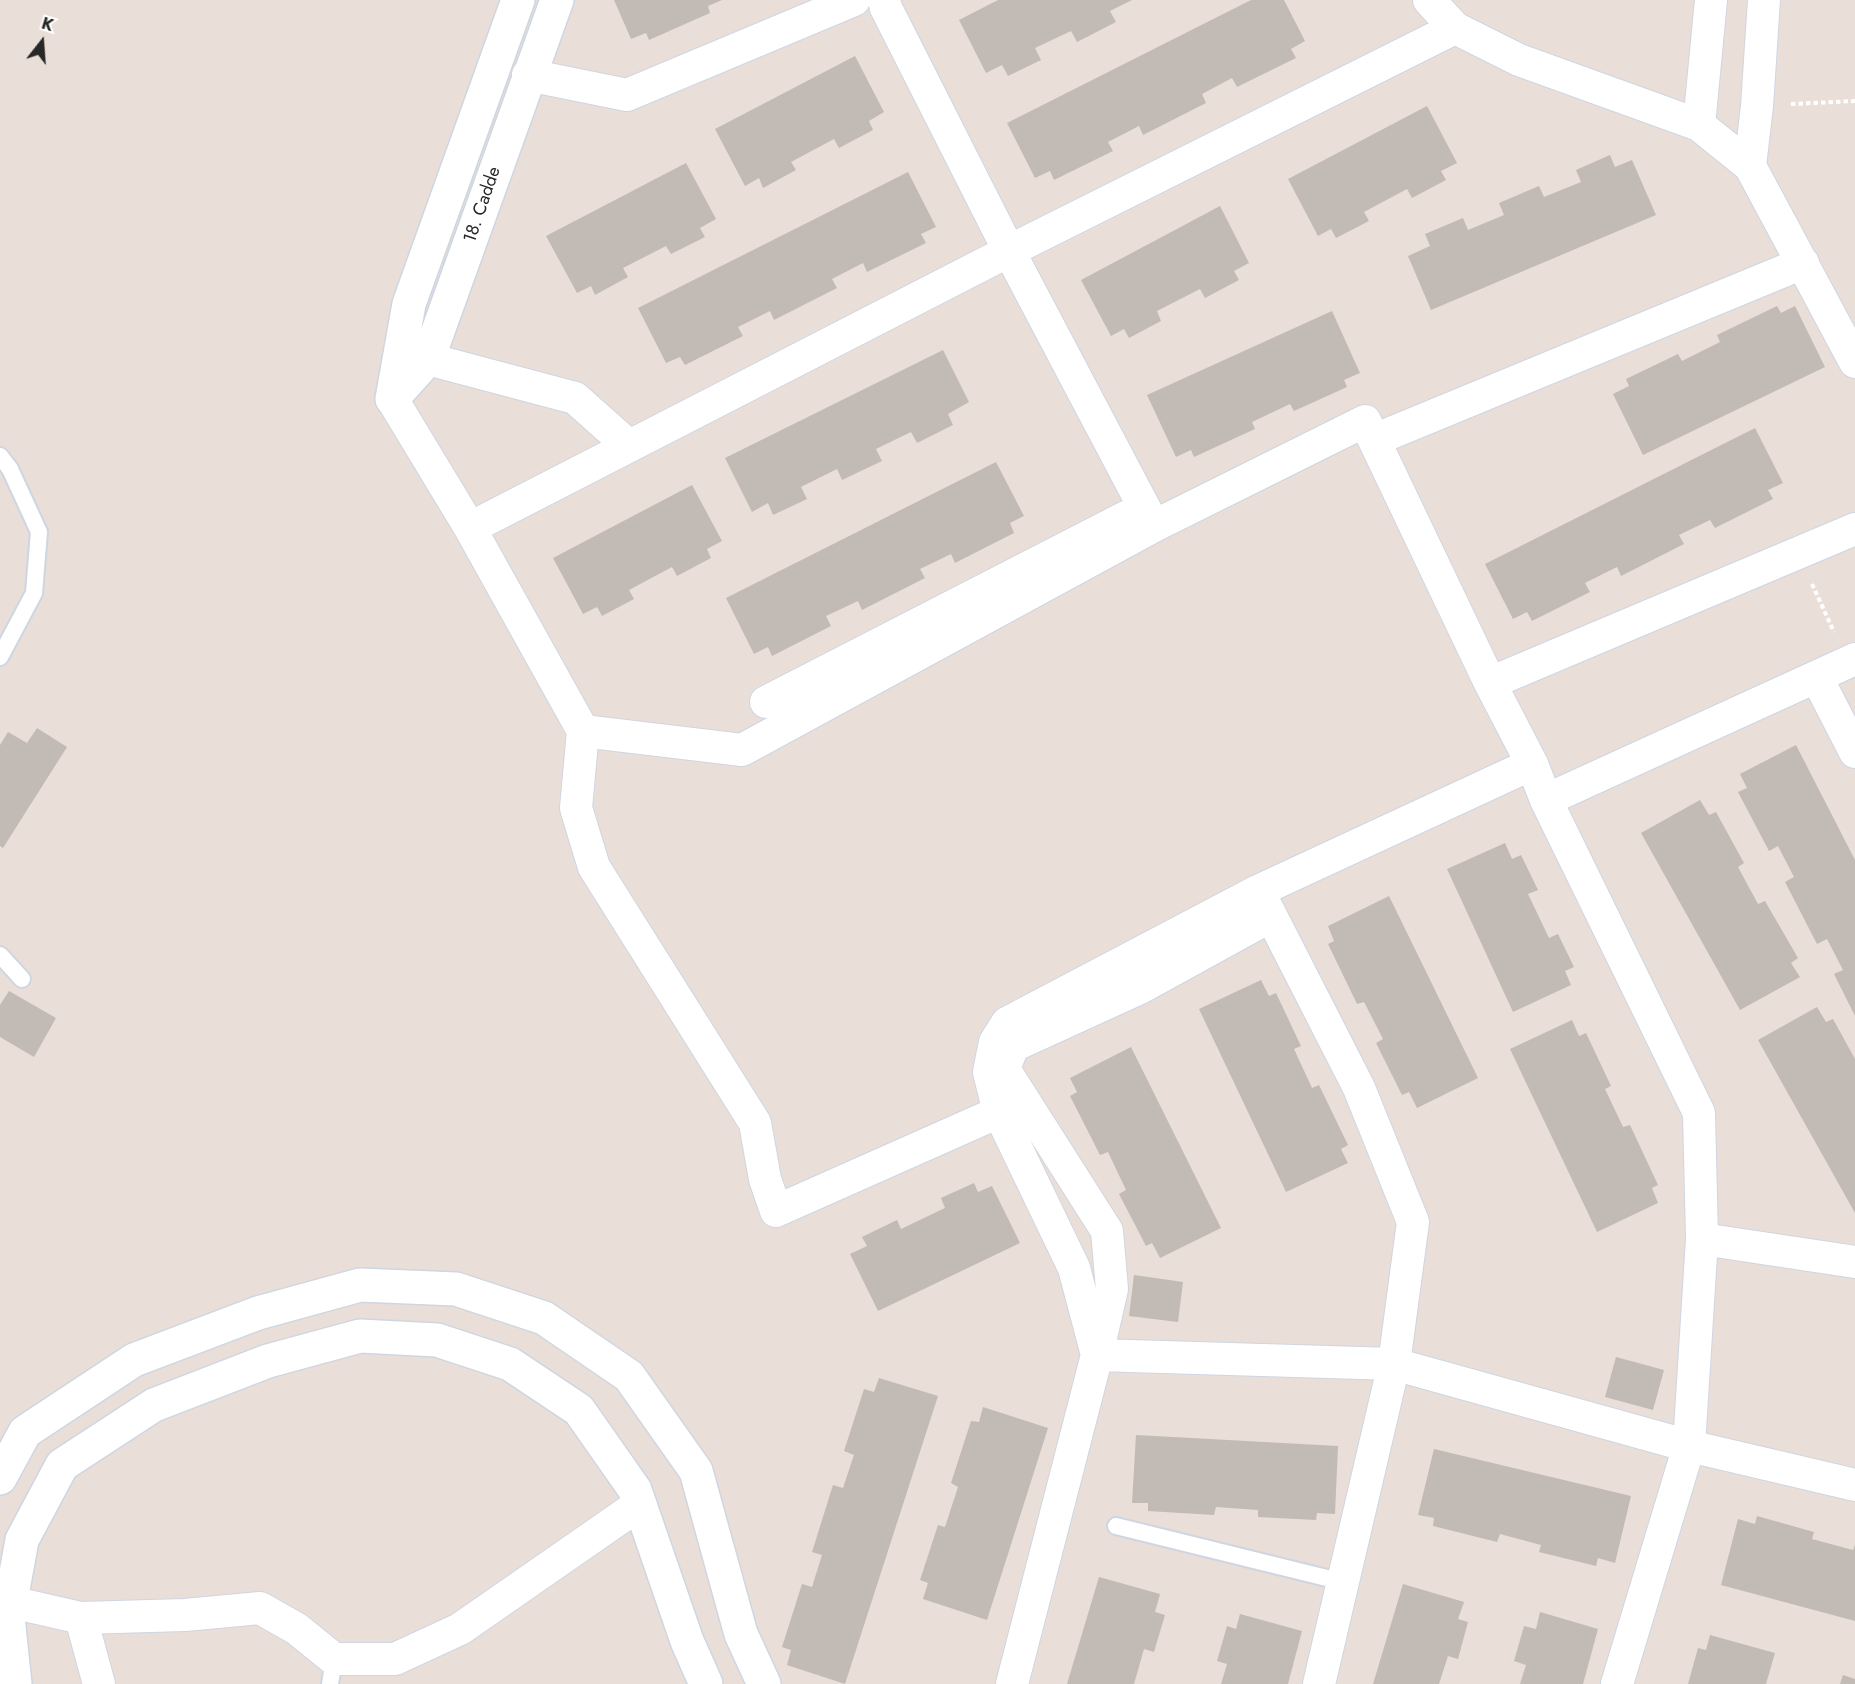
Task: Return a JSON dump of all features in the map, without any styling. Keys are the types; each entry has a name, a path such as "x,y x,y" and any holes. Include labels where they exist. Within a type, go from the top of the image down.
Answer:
{"street":[{"name":"18. Cadde","path":"392,399 409,304 518,0"},
{"name":"18. Cadde","path":"392,399 428,359 528,75 557,0"},
{"path":"528,75 627,96 854,0"},
{"path":"1429,0 1455,28 1519,60 1699,125 1750,166 1855,362"},
{"path":"1699,125 1711,0"},
{"path":"1750,166 1757,106 1764,0"},
{"path":"891,3 1009,251 1150,517"},
{"path":"470,528 1009,251 1455,28"},
{"path":"1374,440 1803,263"},
{"path":"428,359 575,398 629,446"},
{"path":"392,399 470,528 583,731 576,808 594,867 755,1123 765,1179 776,1210 999,1112"},
{"path":"766,702 1150,517 1365,421 1699,1113 1702,1239 1689,1446 1617,1684"},
{"path":"583,731 742,750 1150,517"},
{"path":"1490,682 1855,529"},
{"path":"1546,800 1817,678 1852,660"},
{"path":"1817,678 1855,752"},
{"path":"1097,1355 1074,1268 999,1112 989,1072 995,1042 1006,1023 1265,903 1532,764"},
{"path":"1012,1684 1112,1289 1107,1231 1004,1069 1013,1046 1140,988 1265,903"},
{"path":"1265,903 1359,1088 1413,1222 1394,1364 1319,1684"},
{"path":"1702,1239 1855,1262"},
{"path":"0,1478 25,1432 134,1359 258,1312 360,1284 456,1289 544,1318 629,1376 696,1471 741,1634 764,1684"},
{"path":"15,1684 6,1612 22,1540 62,1465 154,1405 268,1361 360,1336 437,1340 510,1364 579,1410 635,1490 687,1641 706,1684"},
{"path":"1097,1355 1394,1364 1689,1446 1855,1485"},
{"path":"6,1612 81,1618 185,1616 260,1608 297,1629 332,1671 395,1659 460,1629 640,1504"},
{"path":"81,1618 99,1684"}],"lane":[{"path":"0,456 10,469 39,532 34,592 0,657"},
{"path":"0,955 22,979"},
{"path":"1116,1526 1343,1582"}],"path":[{"path":"1757,106 1855,101"},
{"path":"1797,554 1852,660"}],"building":[{"path":"614,0 722,0 708,6 710,13 649,40 646,33 631,39"},
{"path":"998,0 1132,0 1110,11 1116,22 1077,42 1071,31 1035,48 1041,60 1008,76 1002,65 986,73 959,20"},
{"path":"1251,0 1284,0 1305,41 1291,49 1296,58 1237,87 1232,78 1202,94 1206,103 1143,135 1139,126 1108,142 1113,151 1054,180 1050,171 1035,178 1007,123"},
{"path":"855,56 884,112 869,121 873,130 839,148 834,139 791,162 796,170 763,188 759,178 745,186 715,129"},
{"path":"1427,106 1457,163 1441,171 1446,180 1412,198 1407,189 1364,212 1369,221 1336,238 1331,229 1318,236 1288,179"},
{"path":"1610,155 1615,167 1632,160 1656,215 1431,310 1408,256 1430,246 1425,234 1463,218 1468,230 1504,215 1499,203 1539,186 1544,197 1581,182 1576,170"},
{"path":"686,163 716,219 700,228 705,237 671,254 666,246 623,268 628,277 595,295 591,286 577,293 546,236"},
{"path":"908,172 936,227 921,234 926,243 867,272 863,263 832,279 837,288 774,320 770,311 738,327 743,336 685,365 680,357 666,363 638,308"},
{"path":"1220,206 1249,263 1234,271 1239,280 1205,298 1200,289 1157,311 1161,321 1129,338 1124,329 1111,336 1081,280"},
{"path":"1777,306 1781,313 1795,306 1825,367 1643,455 1613,394 1629,386 1626,379 1678,354 1682,361 1720,342 1717,335"},
{"path":"1332,311 1360,373 1344,380 1347,387 1294,411 1290,404 1252,422 1255,429 1194,457 1191,450 1176,457 1147,395"},
{"path":"943,350 969,402 948,414 953,425 917,443 911,432 876,449 882,461 842,480 837,469 801,487 807,499 773,515 768,503 752,512 725,458"},
{"path":"1755,428 1783,483 1768,490 1773,499 1715,528 1710,520 1679,535 1684,544 1621,576 1617,567 1585,583 1590,592 1532,621 1527,612 1513,619 1485,564"},
{"path":"996,462 1024,516 1010,523 1014,533 955,563 951,554 920,569 925,578 862,610 858,601 826,616 831,626 772,656 768,647 754,654 726,598"},
{"path":"692,485 722,541 707,549 711,558 677,576 672,567 629,590 634,599 602,616 597,607 583,614 553,558"},
{"path":"37,728 67,747 3,848 0,846 0,745 8,732 27,743"},
{"path":"1796,745 1855,860 1855,1016 1834,974 1843,970 1827,939 1817,944 1785,882 1794,877 1778,846 1769,851 1738,792 1747,788 1740,774"},
{"path":"1700,800 1709,815 1716,812 1744,863 1738,867 1758,904 1765,901 1798,958 1791,963 1800,977 1740,1010 1641,833"},
{"path":"1505,843 1512,859 1521,855 1538,890 1528,894 1549,938 1558,934 1574,967 1565,971 1571,985 1513,1012 1447,869"},
{"path":"1389,896 1478,1078 1417,1108 1409,1092 1402,1095 1376,1043 1383,1039 1364,1002 1357,1004 1328,944 1334,941 1328,926"},
{"path":"1261,980 1269,996 1276,993 1301,1046 1294,1049 1312,1088 1319,1085 1348,1145 1341,1149 1348,1163 1286,1192 1199,1009"},
{"path":"9,991 56,1018 34,1057 0,1037 0,1005"},
{"path":"1817,1007 1826,1022 1833,1019 1855,1059 1855,1213 1758,1040"},
{"path":"1572,1020 1579,1036 1586,1033 1611,1086 1605,1089 1623,1127 1630,1125 1658,1185 1652,1188 1658,1203 1597,1232 1510,1049"},
{"path":"1131,1047 1221,1228 1160,1258 1152,1243 1146,1246 1119,1194 1126,1190 1108,1152 1100,1155 1070,1096 1077,1092 1070,1078"},
{"path":"974,1183 978,1192 992,1186 1020,1243 878,1311 850,1254 867,1246 862,1237 897,1220 901,1229 945,1208 941,1198"},
{"path":"1134,1275 1183,1282 1178,1322 1129,1316"},
{"path":"1616,1357 1664,1370 1653,1410 1605,1397"},
{"path":"879,1378 938,1396 845,1684 787,1665 791,1650 782,1647 802,1584 812,1587 822,1555 812,1552 833,1485 843,1488 854,1455 844,1451 864,1389 874,1392"},
{"path":"983,1407 1048,1428 987,1620 923,1599 928,1583 920,1580 938,1525 945,1527 958,1487 951,1483 971,1421 979,1422"},
{"path":"1136,1435 1338,1446 1335,1514 1317,1513 1316,1520 1258,1517 1258,1510 1216,1507 1214,1515 1148,1511 1148,1503 1132,1503"},
{"path":"1434,1449 1631,1496 1615,1563 1598,1558 1596,1566 1539,1552 1541,1545 1500,1534 1497,1542 1433,1526 1434,1518 1418,1515"},
{"path":"1757,1516 1814,1532 1812,1539 1853,1550 1855,1545 1855,1621 1721,1585 1738,1519 1755,1524"},
{"path":"1099,1577 1160,1594 1155,1612 1165,1615 1154,1652 1144,1649 1134,1684 1067,1684"},
{"path":"1403,1584 1464,1602 1458,1619 1468,1622 1458,1659 1448,1656 1439,1684 1373,1684"},
{"path":"1540,1612 1598,1629 1583,1684 1520,1684 1526,1665 1514,1661 1524,1626 1536,1629"},
{"path":"1240,1614 1302,1631 1288,1684 1221,1684 1227,1664 1217,1661 1227,1626 1236,1629"},
{"path":"1710,1635 1775,1653 1766,1684 1688,1684 1698,1648 1706,1650"},
{"path":"1843,1675 1855,1679 1855,1684 1840,1684"}]}
